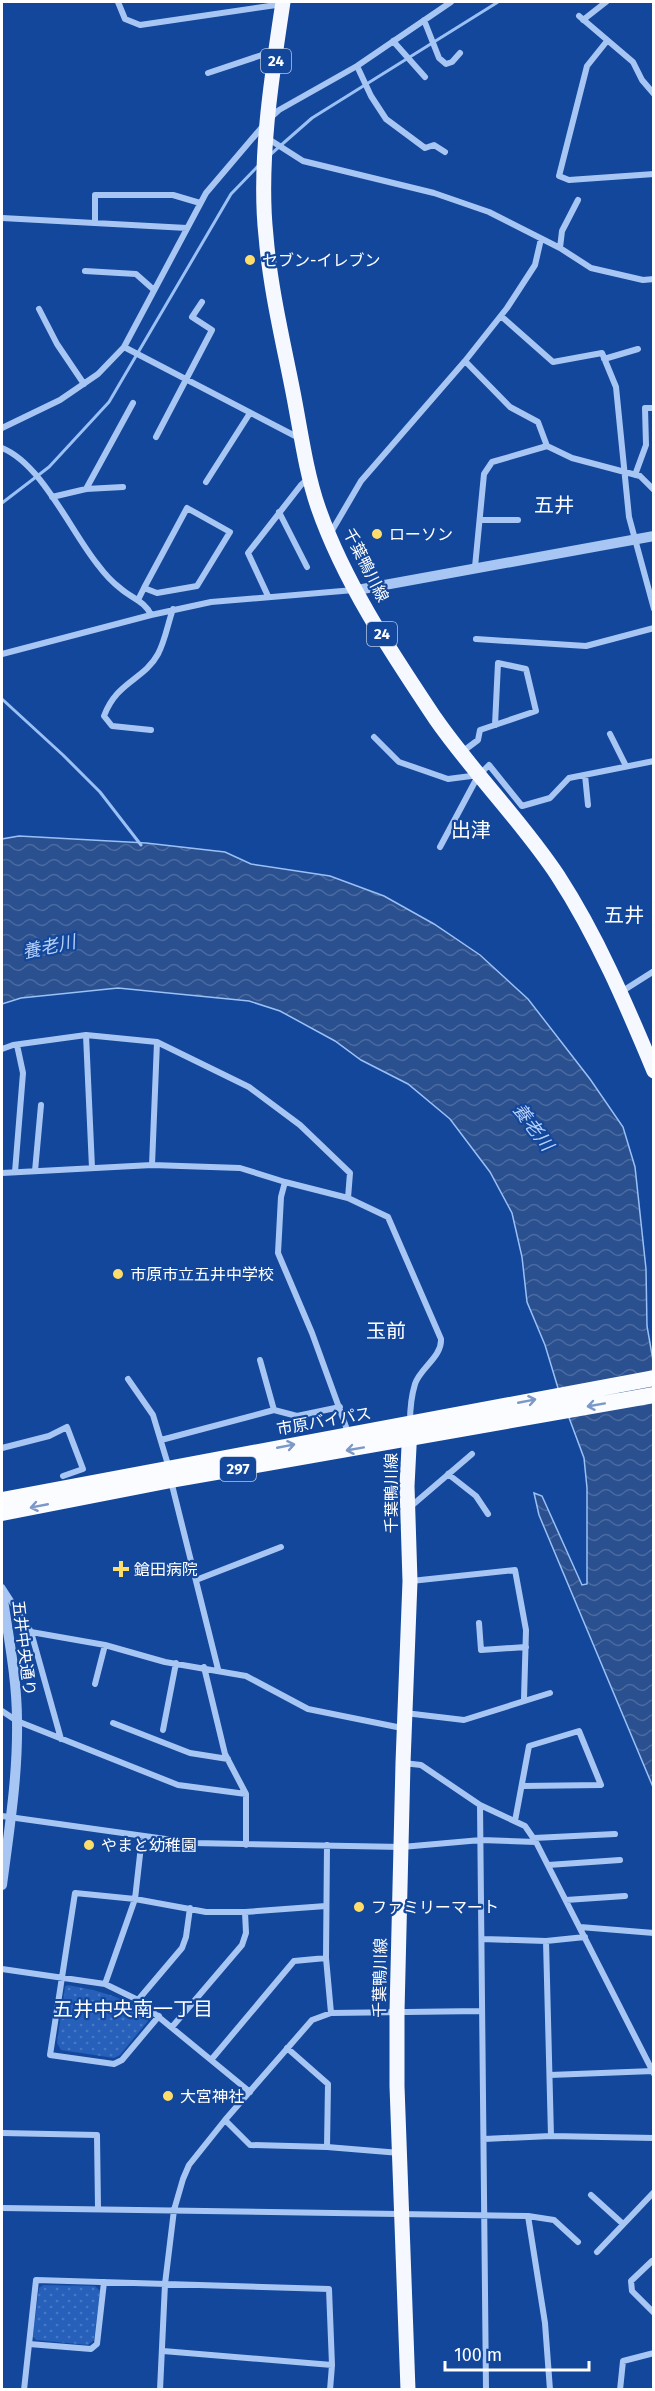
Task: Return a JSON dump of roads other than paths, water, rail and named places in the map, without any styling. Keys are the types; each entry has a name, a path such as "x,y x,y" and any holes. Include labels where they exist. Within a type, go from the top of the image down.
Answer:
{"highway":[{"name":"市原バイパス","path":"2,1500 170,1474 410,1431 654,1378"},
{"name":"市原バイパス","path":"472,1419 654,1395"},
{"name":"市原バイパス","path":"2,1513 349,1436 410,1431"}],"main road":[{"name":"千葉鴨川線","path":"283,3 268,120 265,234 302,440 318,506 329,535 357,590 394,653 461,752 529,836 558,876 621,992 654,1071"},
{"name":"千葉鴨川線","path":"408,2390 397,2012 410,1581 407,1486 410,1431"}],"street":[{"path":"118,2 125,20 140,25 283,3"},
{"path":"2,428 60,400 98,374 124,347 206,193 268,120 279,110 357,66 451,2"},
{"path":"606,2 581,18 633,62 642,80 654,94"},
{"path":"424,20 439,58 446,64 452,62 460,53"},
{"path":"393,41 425,77"},
{"path":"607,41 587,66 559,176 569,180 654,174"},
{"path":"208,73 277,50"},
{"path":"357,66 371,96 386,119 425,148 434,145 445,152"},
{"path":"267,138 303,162 434,193 489,212 560,248 591,268 643,280 654,279"},
{"path":"95,223 95,195 173,195 200,203"},
{"path":"560,248 562,231 578,200"},
{"path":"2,218 188,228"},
{"path":"329,535 361,481 501,316 535,265 541,239"},
{"path":"85,271 136,274 154,290"},
{"path":"156,437 213,330 192,317 202,302"},
{"path":"39,309 57,344 84,384"},
{"path":"501,316 553,362 602,353 616,387 629,517 654,609"},
{"path":"124,347 302,440"},
{"path":"604,359 638,349"},
{"path":"465,361 510,407 538,422 547,446"},
{"path":"86,489 133,403"},
{"path":"635,475 646,445 645,408 654,408"},
{"path":"206,482 250,413"},
{"path":"475,567 483,477 492,462 547,446 572,458 639,476 654,490"},
{"path":"2,448 12,452 31,471 52,497 97,563 119,588 147,606 151,615"},
{"path":"267,596 248,553 300,485 310,478"},
{"path":"52,497 86,489 123,488"},
{"path":"138,600 144,588 187,508 230,532 196,586 157,593 144,588"},
{"path":"279,512 307,567"},
{"path":"480,520 518,520"},
{"path":"2,654 172,609 210,602 357,590 654,536"},
{"path":"151,730 112,726 104,717 109,703 118,691 159,654 172,609"},
{"path":"476,639 586,646 654,628"},
{"path":"461,752 478,740 480,730 495,725 536,711 526,669 498,663 495,725"},
{"path":"610,734 626,766"},
{"path":"374,737 399,762 448,779 479,775"},
{"path":"440,847 479,775 489,765 522,806 550,798 569,778 654,761"},
{"path":"585,775 588,805"},
{"path":"621,992 654,971"},
{"path":"86,1035 92,1168"},
{"path":"2,1049 86,1035 157,1042 249,1087 300,1125 350,1173 348,1198"},
{"path":"152,1165 157,1042"},
{"path":"15,1172 23,1073 17,1045"},
{"path":"35,1171 41,1105"},
{"path":"2,1173 152,1165 240,1168 348,1198 388,1217 441,1339 439,1351 420,1374 415,1384 410,1431"},
{"path":"285,1182 281,1197 278,1253 340,1407 349,1436"},
{"path":"260,1360 274,1410"},
{"path":"128,1379 153,1415 161,1440 218,1669"},
{"path":"161,1440 274,1410 297,1416 340,1407"},
{"path":"2,1449 49,1436 67,1427 83,1469 63,1476"},
{"path":"409,1509 472,1454"},
{"path":"448,1474 476,1496 488,1514"},
{"path":"196,1580 281,1547"},
{"path":"410,1581 515,1570 526,1630 524,1699"},
{"path":"2,1587 31,1632 61,1739"},
{"name":"五井中央通り","path":"2,1593 14,1670 17,1721 2,1885"},
{"path":"479,1623 481,1650 526,1647"},
{"path":"31,1632 105,1645 176,1663 246,1676 308,1708 405,1720 464,1720 524,1699 550,1693"},
{"path":"95,1683 105,1645"},
{"path":"163,1730 176,1663"},
{"path":"204,1667 228,1759 246,1794 246,1845"},
{"path":"2,1711 17,1721 178,1785 246,1794"},
{"path":"113,1723 190,1753 228,1759"},
{"path":"515,1821 522,1786 530,1746 579,1731 601,1785 522,1786"},
{"path":"403,1763 421,1765 480,1805 525,1826 535,1840 653,2072 550,2075"},
{"path":"480,1805 486,2390"},
{"path":"7,1816 142,1837 194,1843 246,1845 402,1847 481,1840 535,1840 615,1834"},
{"path":"105,1984 135,1899 142,1837"},
{"path":"327,1845 326,1958 331,2013"},
{"path":"548,1865 620,1860"},
{"path":"159,2016 122,2060 114,2064 50,2055 75,1893 135,1899 206,1912 245,1912 326,1906"},
{"path":"566,1900 625,1896"},
{"path":"138,2000 182,1948 190,1908"},
{"path":"172,2027 242,1945 246,1934 245,1912"},
{"path":"580,1927 654,1933"},
{"path":"482,1939 546,1941 585,1937"},
{"path":"546,1941 551,2136"},
{"path":"211,2060 294,1961 326,1958"},
{"path":"2,1969 105,1984 138,2000 250,2092"},
{"path":"160,2390 165,2284 174,2210 189,2165 225,2120 312,2020 331,2013 481,2011"},
{"path":"287,2048 328,2084 327,2147"},
{"path":"225,2120 250,2145 327,2147 400,2153"},
{"path":"2,2133 97,2134 98,2208"},
{"path":"484,2139 551,2136 654,2138"},
{"path":"597,2252 654,2192"},
{"path":"591,2195 623,2224"},
{"path":"2,2208 528,2216 554,2220 578,2242"},
{"path":"528,2216 545,2323 550,2390"},
{"path":"652,2261 632,2282 632,2291 654,2313"},
{"path":"24,2390 36,2280 329,2289 332,2365 330,2390"},
{"path":"29,2344 92,2349 97,2344 104,2282"},
{"path":"163,2351 332,2365"},
{"path":"620,2390 623,2361 654,2353"}],"water":[{"name":"養老川","path":"19,836 146,843 225,852 251,864 330,876 384,896 434,924 480,955 528,999 590,1079 623,1127 635,1167 646,1269 647,1326 654,1366 653,1787 539,1515 534,1493 542,1496 582,1585 587,1584 587,1488 584,1458 545,1345 527,1302 522,1257 512,1213 490,1172 450,1119 408,1084 361,1060 335,1041 280,1011 249,1001 118,988 21,998 2,1004 2,839"}],"waterway":[{"path":"271,154 312,118 498,2"},
{"path":"2,503 49,467 109,402 231,194 259,165"},
{"path":"2,699 100,792 141,845"}],"place":[{"name":"セブン-イレブン","path":"250,260"},
{"name":"ローソン","path":"377,534"},
{"name":"市原市立五井中学校","path":"118,1274"},
{"name":"鎗田病院","path":"121,1569"},
{"name":"やまと幼稚園","path":"89,1845"},
{"name":"ファミリーマート","path":"359,1907"},
{"name":"大宮神社","path":"168,2096"}],"district":[{"name":"五井","path":"554,505"},
{"name":"出津","path":"471,830"},
{"name":"五井","path":"624,915"},
{"name":"玉前","path":"386,1331"},
{"name":"五井中央南一丁目","path":"133,2009"}]}
